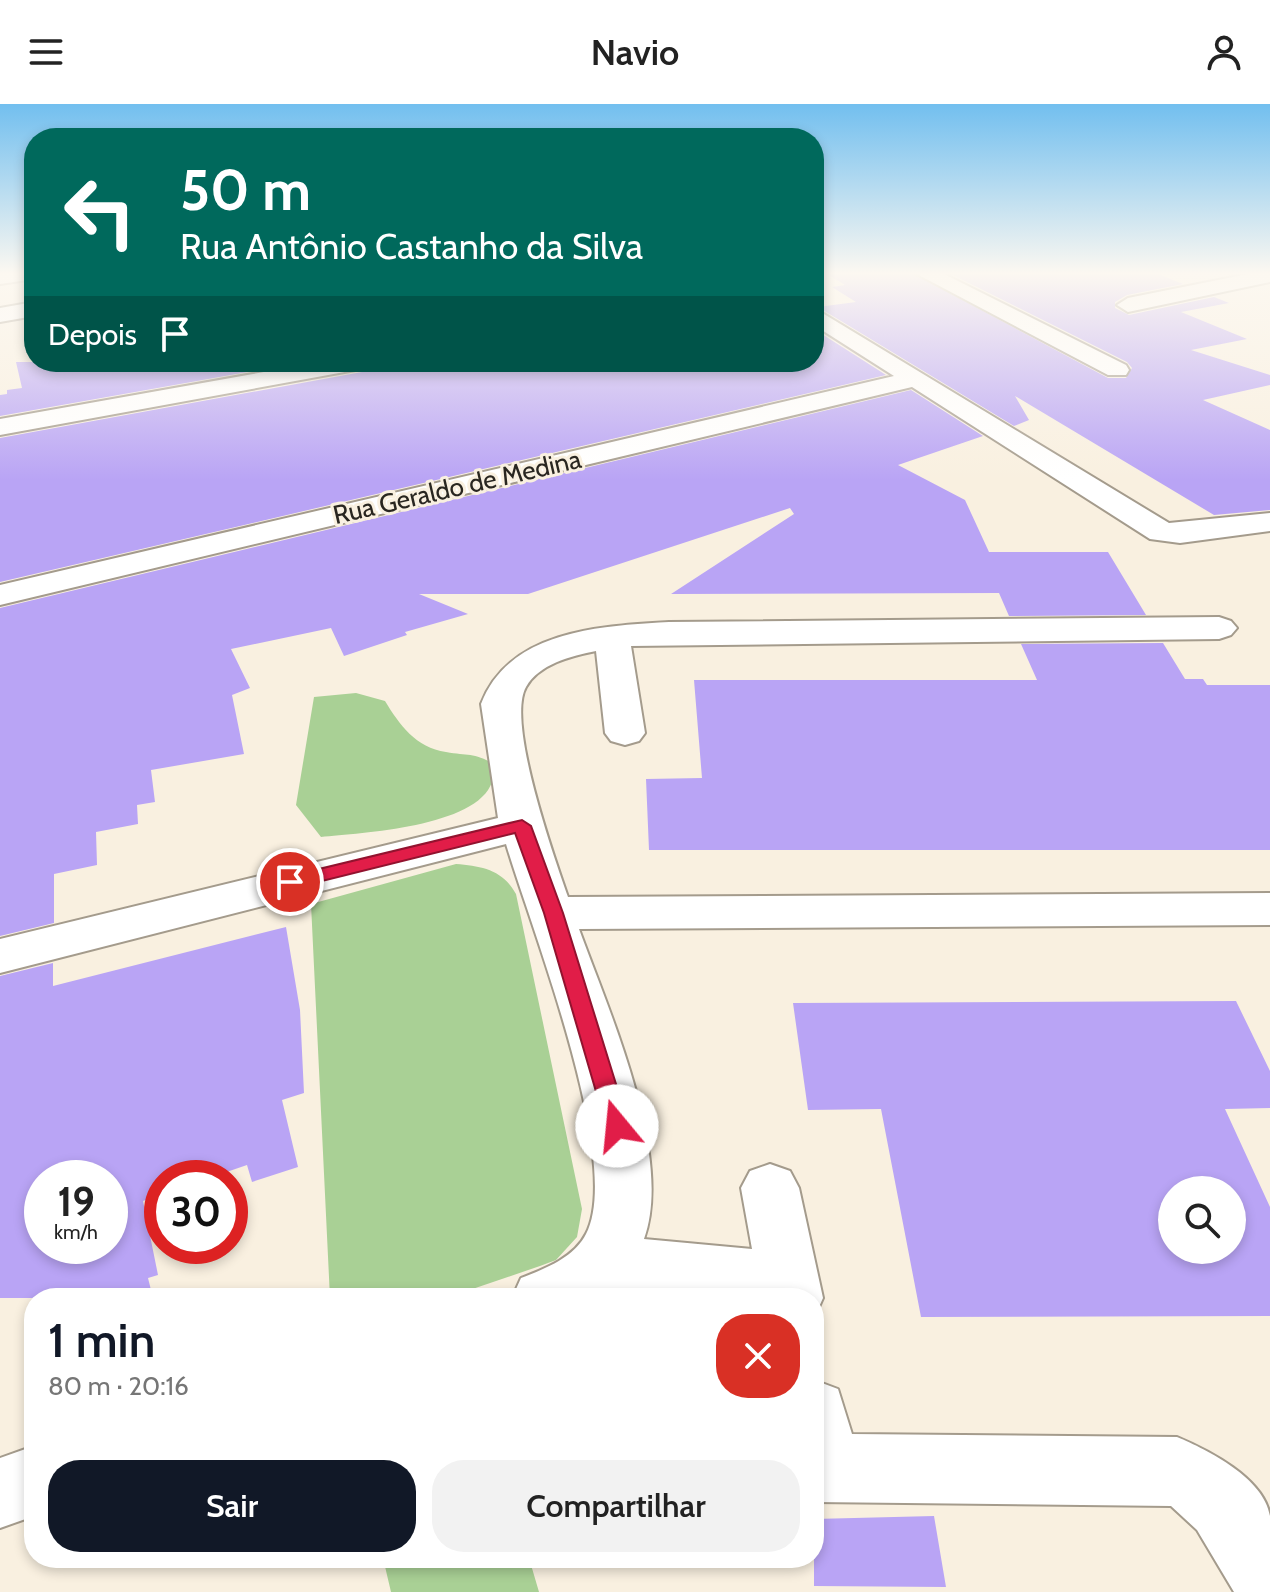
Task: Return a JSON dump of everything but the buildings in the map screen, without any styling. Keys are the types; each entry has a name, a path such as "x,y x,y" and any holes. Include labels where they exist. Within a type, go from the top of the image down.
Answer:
{"street":[{"path":"855,341 1167,533 1270,522"},
{"path":"1060,341 1117,370"},
{"path":"0,427 305,372"},
{"name":"Rua Geraldo de Medina","path":"0,595 914,379"},
{"path":"564,1288 586,1278 604,1262 617,1231 622,1186 617,1126 553,913 522,826 500,704 505,688 520,669 542,656 612,639 668,634 1219,628"},
{"path":"612,639 625,733"},
{"path":"0,956 522,826"},
{"path":"553,913 1270,909"},
{"path":"770,1188 791,1288"},
{"path":"604,1262 784,1288"},
{"path":"824,1449 1177,1472 1215,1495 1235,1518 1270,1584"},
{"path":"0,1493 24,1485"}],"green space":[{"path":"356,693 385,701 403,726 426,746 475,756 494,764 492,782 482,797 465,809 416,825 321,837 296,805 314,697"},
{"path":"456,864 491,871 511,886 516,894 582,1209 577,1237 556,1260 475,1288 330,1288 311,904"},
{"path":"385,1568 532,1568 539,1592 391,1592"}],"route":[{"path":"290,882 522,826 553,913 617,1126"}]}
